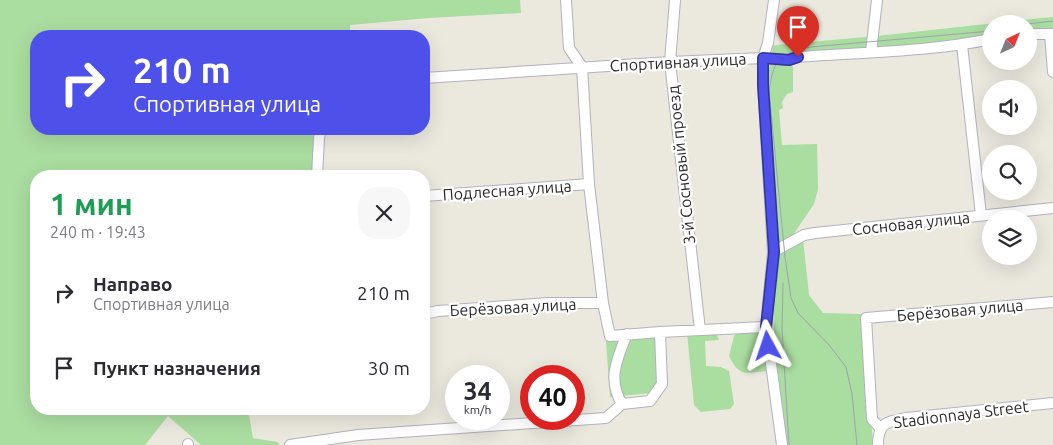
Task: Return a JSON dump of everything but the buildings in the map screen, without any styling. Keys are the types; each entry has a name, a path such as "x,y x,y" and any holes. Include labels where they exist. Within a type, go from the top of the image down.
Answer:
{"street":[{"name":"Подлесная улица","path":"566,0 569,48 582,67 590,184 603,303 610,336 628,334"},
{"name":"3-й Сосновый проезд","path":"675,0 670,62 700,330"},
{"path":"774,0 768,43 763,58 763,85 774,252 766,327 782,445"},
{"path":"871,52 877,0"},
{"path":"1038,34 1051,34 1053,72"},
{"name":"Спортивная улица","path":"430,78 670,62 763,58 789,60 798,57 916,50 982,41"},
{"path":"962,45 981,215"},
{"path":"317,170 319,135"},
{"name":"Подлесная улица","path":"430,196 590,184"},
{"name":"Сосновая улица","path":"774,252 804,235 815,233 1053,208"},
{"name":"Берёзовая улица","path":"430,313 548,302 603,303"},
{"name":"Берёзовая улица","path":"879,437 872,419 866,318 1053,302"},
{"path":"622,404 615,393 614,373 617,359 628,334 766,327"},
{"path":"290,445 358,435 606,418 622,404 650,402 662,384 660,332"},
{"name":"Stadionnaya Street","path":"879,437 886,422 906,418 1053,403"}],"green space":[{"path":"0,0 520,0 521,13 350,25 350,30 30,30 30,135 317,135 312,170 30,170 30,415 249,415 253,438 278,442 279,445 201,445 168,416 145,445 0,445"},
{"path":"1053,17 1053,28 1038,29 1038,19"},
{"path":"982,25 982,39 962,43 776,57 772,52 773,46 776,45"},
{"path":"771,63 791,63 793,68 793,92 787,94 782,102 783,108 779,110 782,145 817,144 818,189 814,204 789,241 778,244 765,85"},
{"path":"803,239 809,295 823,313 862,314 873,445 787,445 774,342 773,292 778,257 781,252"},
{"path":"740,330 761,331 764,338 767,371 744,372 740,371 733,363 729,356 734,336"},
{"path":"713,331 719,340 705,341 706,366 721,367 729,371 734,404 730,409 701,412 694,405 687,333"},
{"path":"655,336 659,385 652,393 610,397 606,341"}],"tram line":[{"path":"1038,23 1053,21"},
{"path":"857,445 852,394 846,367 829,345 798,313 791,298 785,257 769,91 773,71 776,64 785,55 811,47 982,32"},
{"path":"783,283 782,329 789,445"}],"route":[{"path":"768,346 766,327 774,252 763,85 763,58 789,60 798,57"}]}
